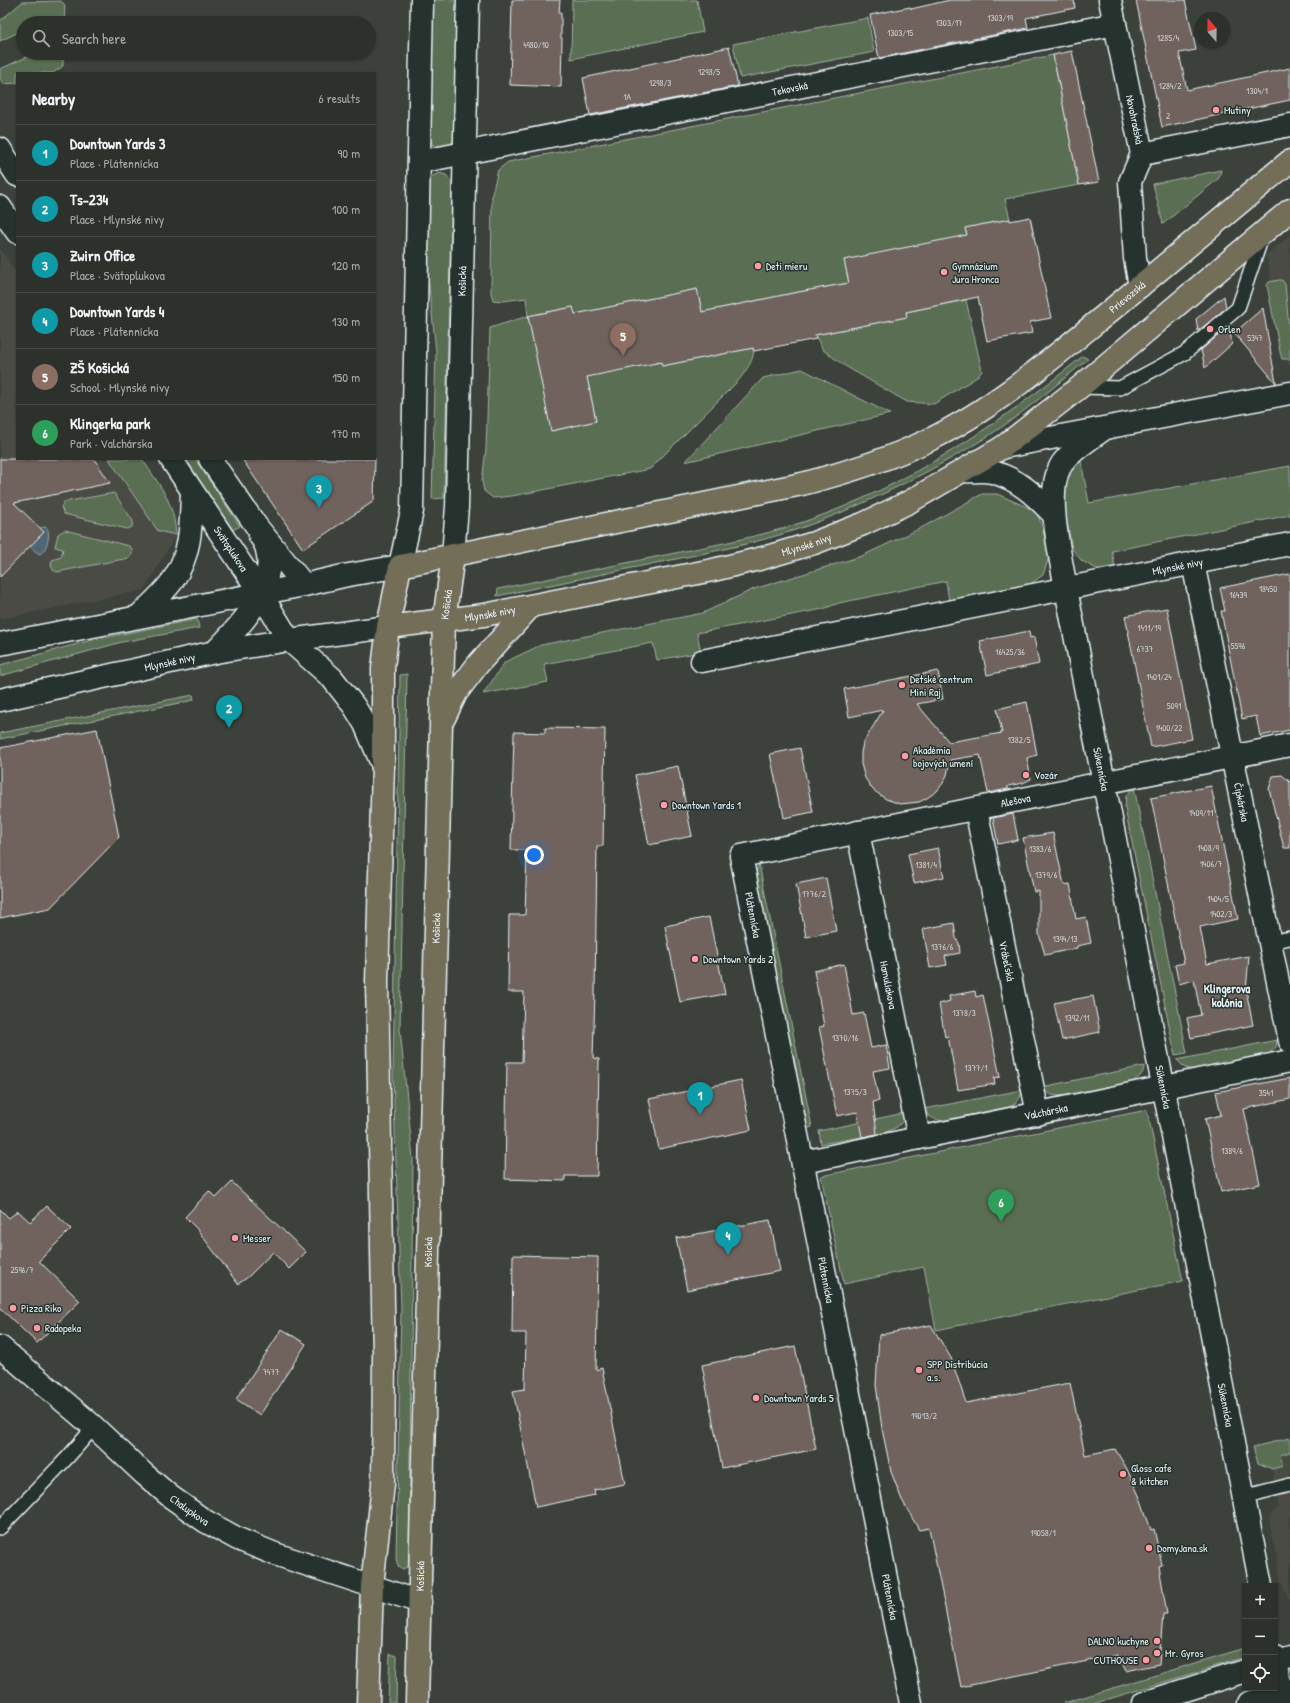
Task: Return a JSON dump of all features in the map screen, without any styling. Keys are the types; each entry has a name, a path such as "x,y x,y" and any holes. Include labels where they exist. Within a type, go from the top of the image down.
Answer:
{"main road":[{"name":"Prievozská","path":"453,555 754,494 842,473 887,459 928,440 995,401 1054,357 1290,161"},
{"path":"1003,447 1080,387 1290,210"},
{"name":"Mlynské nivy","path":"388,627 444,621 530,607 713,570 763,558 814,543 863,524 896,508 1003,447"},
{"path":"368,1703 372,1586 383,1484 384,1357 377,981 383,766 383,668 388,627 400,566 453,555"},
{"name":"Košická","path":"418,1703 444,621 453,555"},
{"path":"441,724 456,693 479,662 530,607"}],"street":[{"path":"0,644 400,566 412,511 422,0"},
{"name":"Košická","path":"453,555 457,507 468,0"},
{"name":"Novohradská","path":"1110,0 1142,154 1130,182 1135,258 1140,286"},
{"name":"Tekovská","path":"465,154 1115,24"},
{"path":"1142,154 1290,125"},
{"path":"0,149 16,173"},
{"path":"419,162 465,154"},
{"path":"0,207 16,231"},
{"name":"Mlynské nivy","path":"1003,447 1290,393"},
{"name":"Mlynské nivy","path":"1066,588 1053,514 1056,477 1060,466 1084,443 1104,429"},
{"name":"Svätoplukova","path":"171,460 261,594 289,640 332,678 354,706 365,724 383,766"},
{"path":"211,460 257,528 304,585"},
{"path":"963,471 991,472 1012,480 1036,496 1053,514"},
{"path":"139,616 173,581 184,561 190,538 192,491"},
{"path":"215,652 242,623 261,594 268,568 267,550 257,528"},
{"name":"Mlynské nivy","path":"702,661 1290,544"},
{"name":"Čipkárska","path":"1193,563 1232,757 1280,940 1290,1041"},
{"name":"Súkennícka","path":"1066,588 1260,1583"},
{"name":"Mlynské nivy","path":"0,700 144,666 215,652 289,640 388,627"},
{"name":"Alešova","path":"741,856 1290,745"},
{"name":"Vrábeľská","path":"976,809 1038,1114"},
{"name":"Hamuliakova","path":"858,832 919,1138"},
{"name":"Plátennícka","path":"741,856 911,1703"},
{"name":"Valchárska","path":"803,1162 1290,1061"},
{"name":"Chalupkova","path":"0,1347 94,1427 144,1474 205,1521 238,1539 275,1554 420,1602"},
{"path":"1249,1703 1284,1696 1279,1659"},
{"path":"1144,1703 1242,1672"}],"lane":[{"path":"1080,387 1120,388 1185,353 1238,308 1264,232"},
{"path":"0,1528 68,1457 94,1427"},
{"path":"1243,1497 1290,1485"}],"shaded area":[{"path":"1290,235 1290,365 1288,365 1266,255"},
{"path":"0,249 16,273 16,460 143,460 169,499 175,519 176,535 144,590 0,619"},
{"path":"1290,1438 1290,1600 1281,1582 1269,1518 1273,1512 1279,1508 1272,1469 1258,1463 1253,1447"}],"green space":[{"path":"433,0 457,0 454,139 449,148 440,150 432,144 430,138"},
{"path":"572,0 697,0 703,32 571,59"},
{"path":"61,1 65,5 64,16 16,16 16,33 0,41 0,21 22,2"},
{"path":"868,18 874,52 740,78 733,44"},
{"path":"1053,55 1079,185 1005,199 1010,219 965,228 967,238 844,260 849,283 702,312 697,289 587,312 586,314 575,316 573,307 528,316 526,298 503,301 493,300 491,293 492,194 498,170 508,162"},
{"path":"20,60 63,60 63,66 54,72 16,72 16,83 3,84 0,79 0,69"},
{"path":"1221,170 1219,178 1163,224 1153,184"},
{"path":"439,173 446,175 452,182 444,498 432,499 436,351 427,268 428,186 431,177"},
{"path":"1282,280 1285,284 1290,339 1290,359 1282,359 1267,285 1269,282"},
{"path":"966,300 982,371 977,377 934,404 907,402 845,366 823,350 815,335 907,317 906,312"},
{"path":"528,316 552,431 596,421 586,373 661,362 662,366 753,348 754,352 749,365 739,380 650,469 512,496 493,498 484,491 482,481 486,449 490,328"},
{"path":"1083,356 1088,359 1028,408 990,435 949,460 864,503 820,521 759,541 497,596 498,589 741,539 774,531 844,507 880,490 951,451 1019,406"},
{"path":"802,369 890,414 685,462 763,378"},
{"path":"1080,456 1089,503 1290,466 1290,515 1112,551 1115,567 1097,569 1082,561 1072,549 1062,495 1064,480"},
{"path":"110,460 143,460 165,494 169,503 175,523 176,535 158,531"},
{"path":"186,460 196,460 240,526 233,530"},
{"path":"114,493 133,521 132,527 127,529 64,514 61,507 64,502"},
{"path":"982,494 997,494 1036,511 1042,526 1049,557 1043,575 1029,585 949,601 946,581 839,603 823,609 697,633 701,652 657,660 653,643 544,664 548,682 483,694 505,662 541,645 703,613 754,589 862,556 921,528"},
{"path":"65,530 129,546 132,549 132,554 129,558 57,572 53,570 51,565 52,560 61,557 63,549 55,547 58,534"},
{"path":"197,619 199,628 122,642 0,676 0,665 92,640"},
{"path":"407,674 400,1029 413,1159 409,1566 403,1569 398,1567 396,1558 401,1308 393,1074 400,675"},
{"path":"193,695 194,700 0,739 0,733"},
{"path":"1134,787 1187,1053 1175,1055 1125,808 1126,796"},
{"path":"759,864 812,1127 805,1129 755,875"},
{"path":"1277,1040 1276,1047 1267,1056 1195,1070 1185,1068 1177,1060"},
{"path":"1144,1066 1142,1074 1131,1083 1064,1096 1057,1096 1046,1092 1042,1087"},
{"path":"1022,1090 1021,1096 1015,1104 1010,1107 942,1121 931,1117 924,1109"},
{"path":"1147,1110 1183,1281 936,1330 924,1267 844,1284 821,1176"},
{"path":"904,1113 904,1120 897,1127 884,1133 821,1144 819,1131"},
{"path":"1290,1438 1290,1452 1280,1455 1283,1466 1272,1469 1258,1463 1253,1447"},
{"path":"1242,1649 1242,1658 1096,1703 1064,1703"},
{"path":"390,1654 397,1656 396,1703 388,1703"}],"water":[{"path":"40,528 47,528 49,534 45,549 40,554 32,548 28,539"}],"building":[{"path":"512,0 560,0 559,13 561,13 562,38 561,87 510,85"},
{"path":"950,0 1074,0 1075,8 1026,18 1028,28 879,58 870,15 910,7 911,9"},
{"path":"1136,0 1185,0 1194,41 1194,48 1196,50 1179,53 1187,90 1290,68 1290,100 1162,127"},
{"path":"729,47 738,86 590,115 583,78"},
{"path":"1072,51 1099,182 1079,185 1053,55"},
{"path":"1030,217 1051,318 1030,322 1032,333 987,341 978,297 906,312 907,317 815,335 816,339 754,351 753,348 662,366 661,362 587,377 596,421 551,431 528,316 573,307 575,314 697,289 702,312 849,283 844,260 967,235 965,228 1010,219 1010,221"},
{"path":"1224,296 1226,308 1198,331 1196,319"},
{"path":"1263,308 1276,383 1234,333"},
{"path":"1229,326 1232,344 1205,368 1201,350"},
{"path":"0,459 95,460 110,483 14,503 44,532 0,577"},
{"path":"243,460 375,460 374,501 303,549"},
{"path":"1290,574 1290,730 1260,736 1256,716 1242,719 1221,611 1225,611 1220,588"},
{"path":"1167,608 1192,739 1151,747 1125,616"},
{"path":"1029,631 1030,638 1034,637 1039,664 987,675 980,641"},
{"path":"938,671 943,699 917,704 949,742 1002,733 997,709 1027,702 1037,755 1027,758 1031,779 1023,783 1008,786 1008,789 988,793 980,755 950,760 947,775 943,783 937,791 919,802 900,804 886,799 873,790 865,778 861,764 861,753 863,743 883,710 849,717 844,689"},
{"path":"545,728 605,729 603,846 597,846 593,1058 599,1059 597,1176 565,1176 565,1181 505,1179 507,1062 522,1062 524,992 508,992 509,915 525,915 527,850 511,850 514,732 545,733"},
{"path":"97,729 119,837 50,908 0,918 0,748"},
{"path":"800,748 813,812 784,818 770,754"},
{"name":"Downtown Yards 1","path":"678,766 692,836 649,845 635,775"},
{"path":"1282,775 1290,782 1290,848 1284,848 1269,789 1273,776"},
{"path":"1211,786 1238,919 1200,927 1207,964 1249,956 1246,990 1253,1025 1191,1038 1187,1018 1201,1015 1194,980 1179,984 1175,965 1184,963 1151,798"},
{"path":"1013,814 1018,840 998,844 993,818"},
{"path":"1053,833 1064,885 1070,884 1076,919 1086,917 1091,943 1077,946 1077,948 1045,955 1039,934 1039,891 1034,892 1023,838"},
{"path":"938,848 944,877 914,883 908,854"},
{"path":"826,878 836,931 806,937 796,884"},
{"name":"Downtown Yards 2","path":"709,917 725,994 680,1002 665,926"},
{"path":"954,923 960,953 945,956 947,965 930,968 923,929"},
{"path":"844,964 853,1015 864,1013 871,1048 886,1045 890,1068 873,1071 879,1101 873,1102 877,1134 862,1137 857,1112 837,1116 819,1027 824,1026 814,971"},
{"path":"975,991 976,997 983,995 1000,1077 994,1078 995,1084 958,1090 948,1036 945,1037 939,1004 950,1001 949,996"},
{"path":"1093,996 1100,1032 1062,1040 1054,1003"},
{"path":"1290,1078 1290,1099 1244,1109 1260,1184 1221,1192 1205,1119 1221,1115 1216,1092"},
{"path":"741,1080 751,1130 659,1149 649,1099"},
{"path":"232,1182 306,1252 289,1269 273,1252 248,1277 238,1284 197,1229 185,1217 209,1191 216,1198"},
{"path":"47,1206 71,1229 39,1261 80,1301 37,1343 0,1308 0,1209 9,1218 18,1211 30,1222"},
{"path":"770,1220 780,1271 687,1290 676,1238"},
{"path":"513,1255 598,1257 596,1370 602,1368 625,1484 594,1490 595,1495 536,1507 513,1391 525,1389 526,1333 512,1333"},
{"path":"931,1325 951,1358 966,1403 1070,1383 1085,1455 1115,1449 1127,1469 1141,1500 1151,1530 1154,1529 1162,1565 1159,1566 1167,1614 1163,1614 1159,1664 1126,1671 1117,1655 961,1687 929,1528 919,1530 902,1500 891,1472 882,1429 876,1385 879,1335"},
{"path":"282,1329 306,1344 260,1415 236,1399"},
{"name":"Downtown Yards 5","path":"795,1346 816,1449 722,1468 702,1365"}],"place":[{"name":"Mutiny","path":"1216,110"},
{"name":"Deti mieru","path":"758,266"},
{"name":"Gymnázium Jura Hronca","path":"944,272"},
{"name":"Orlen","path":"1210,329"},
{"name":"ZŠ Košická","path":"623,356"},
{"name":"Zwirn Office","path":"319,508"},
{"name":"Detské centrum Mini Raj","path":"902,685"},
{"name":"Ts-234","path":"229,728"},
{"name":"Akadémia bojových umení","path":"905,756"},
{"name":"Vozár","path":"1026,775"},
{"name":"Downtown Yards 1","path":"664,805"},
{"name":"Downtown Yards 2","path":"695,959"},
{"name":"Downtown Yards 3","path":"700,1115"},
{"name":"Klingerka park","path":"1001,1222"},
{"name":"Messer","path":"235,1238"},
{"name":"Downtown Yards 4","path":"728,1255"},
{"name":"Pizza Riko","path":"13,1308"},
{"name":"Radopeka","path":"37,1328"},
{"name":"SPP Distribúcia a.s.","path":"919,1370"},
{"name":"Downtown Yards 5","path":"756,1398"},
{"name":"Gloss cafe & kitchen","path":"1123,1474"},
{"name":"DomyJana.sk","path":"1149,1548"},
{"name":"DALNO kuchyne","path":"1157,1641"},
{"name":"Mr. Gyros","path":"1157,1653"},
{"name":"CUTHOUSE","path":"1146,1660"}],"district":[{"name":"Klingerova kolónia","path":"1227,996"}]}
